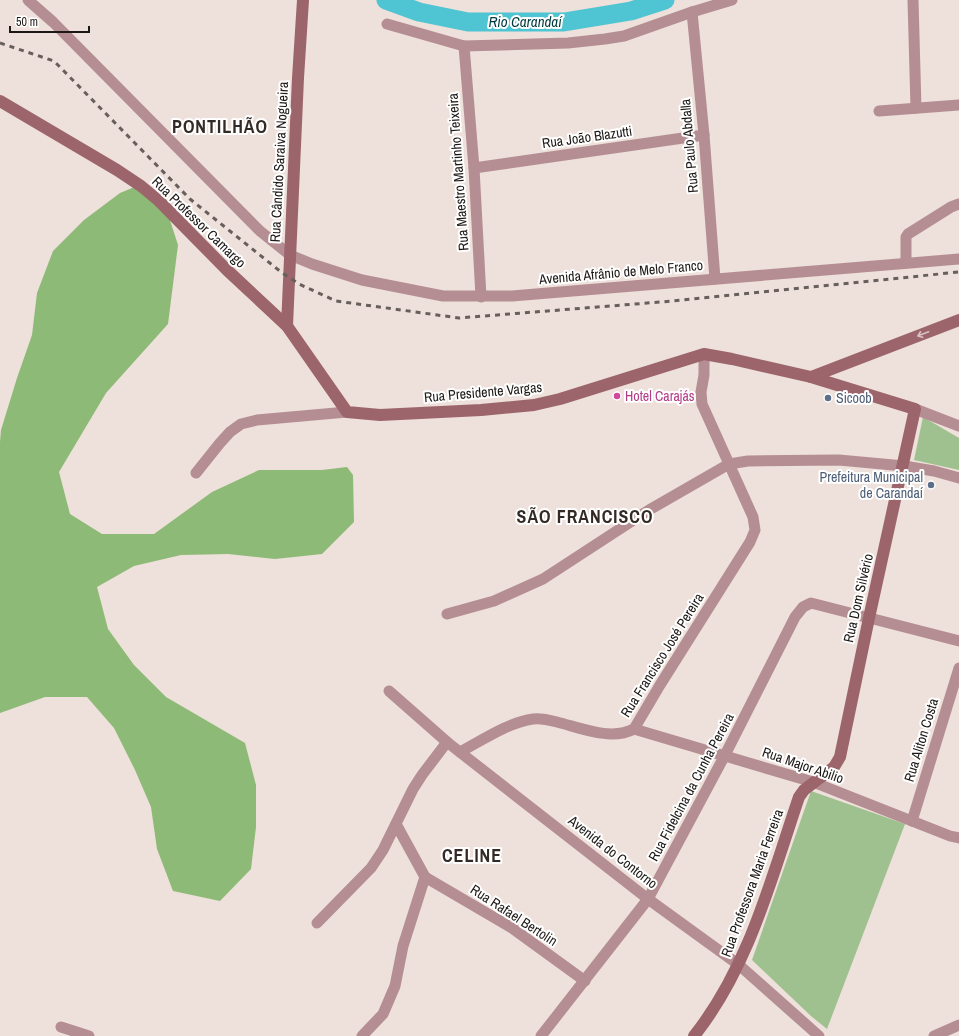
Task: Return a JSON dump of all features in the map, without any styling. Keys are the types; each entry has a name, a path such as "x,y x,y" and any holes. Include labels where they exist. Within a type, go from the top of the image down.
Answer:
{"street":[{"name":"Avenida Afrânio de Melo Franco","path":"28,0 53,22 260,231 290,255 312,264 362,280 443,296 512,296 959,259"},
{"name":"Rua Cândido Saraiva Nogueira","path":"287,326 303,0"},
{"path":"387,24 464,46 568,43 605,40 630,34 692,12 732,0"},
{"path":"913,0 916,108"},
{"name":"Rua Paulo Abdalla","path":"692,12 704,135 715,279"},
{"name":"Rua Maestro Martinho Teixeira","path":"464,46 474,168 481,297"},
{"name":"Rua Professor Camargo","path":"0,101 141,186 159,201 227,270 287,326 347,412"},
{"path":"879,111 959,105"},
{"name":"Rua João Blazutti","path":"474,168 704,135"},
{"path":"906,263 906,237 908,234 959,204"},
{"path":"811,376 959,320"},
{"path":"704,354 704,375 701,392 702,404 729,464"},
{"name":"Rua Presidente Vargas","path":"196,474 230,432 241,424 257,420 347,412 380,415 481,410 534,405 560,399 704,354 811,376 915,409"},
{"path":"915,409 959,426"},
{"name":"Rua Dom Silvério","path":"813,782 825,775 834,767 840,757 869,618 904,466 915,409"},
{"path":"447,614 494,601 543,579 649,510 729,464 754,461 839,460 904,466 934,471 959,478"},
{"name":"Rua Francisco José Pereira","path":"460,752 504,729 522,721 534,718 615,734 634,729 700,620 750,542 755,530 753,517 729,464"},
{"name":"Rua Fidelcina da Cunha Pereira","path":"541,1036 648,899 725,755 795,617 803,607 811,603 869,618"},
{"path":"869,618 959,640"},
{"name":"Rua Aliton Costa","path":"912,821 959,668"},
{"name":"Avenida do Contorno","path":"389,691 447,742 648,899 739,964 818,1036"},
{"name":"Rua Major Abilio","path":"634,729 813,782 950,836 959,838"},
{"path":"317,923 371,868 383,850 419,780 447,742"},
{"name":"Rua Professora Maria Ferreira","path":"694,1036 708,1018 739,964 757,922 799,797 813,782"},
{"path":"362,1036 383,1014 395,986 403,946 425,877 396,824"},
{"name":"Rua Rafael Bertolin","path":"425,877 512,928 585,981"},
{"path":"934,1036 959,1025"},
{"path":"61,1027 89,1036"}],"green space":[{"path":"137,186 168,214 178,245 168,324 106,393 59,472 70,514 102,534 154,534 212,492 259,470 322,470 347,467 353,475 354,522 322,554 275,559 228,554 181,555 134,566 97,587 108,629 134,665 166,697 245,743 256,785 256,827 251,869 220,901 173,891 157,849 151,807 135,770 114,728 87,697 45,697 0,713 1,430 32,335 37,293 53,251 84,220 120,193"},
{"path":"923,417 959,438 959,470 914,460"},
{"path":"811,791 905,824 827,1029 811,1016 752,960"}],"waterway":[{"name":"Rio Carandaí","path":"386,0 419,12 468,22 564,22 631,11 665,0"}],"railway":[{"path":"0,43 54,61 190,199 281,272 299,284 336,301 459,318 673,301 959,272"}],"place":[{"name":"Hotel Carajás","path":"617,396"},
{"name":"Sicoob","path":"828,398"},
{"name":"Prefeitura Municipal de Carandaí","path":"931,485"}],"district":[{"name":"PONTILHÃO","path":"220,127"},
{"name":"SÃO FRANCISCO","path":"585,517"},
{"name":"CELINE","path":"472,856"}]}
